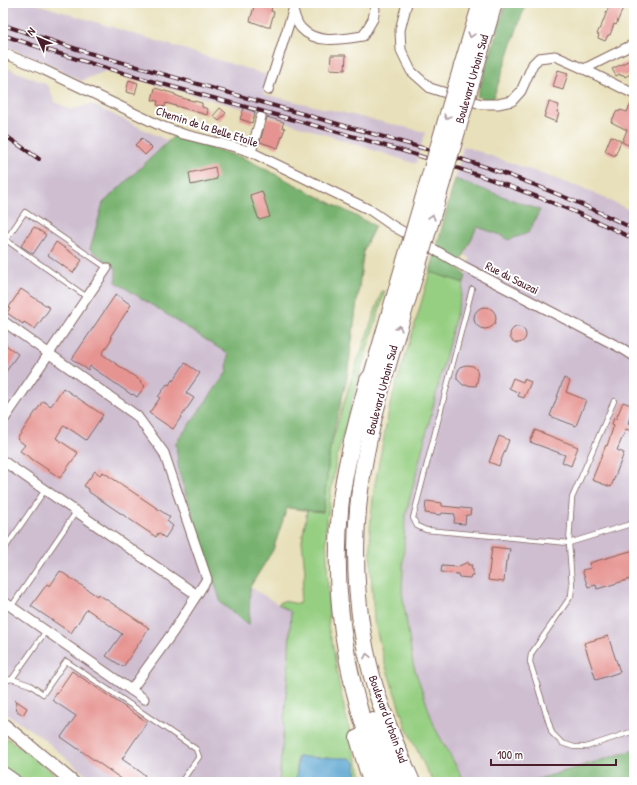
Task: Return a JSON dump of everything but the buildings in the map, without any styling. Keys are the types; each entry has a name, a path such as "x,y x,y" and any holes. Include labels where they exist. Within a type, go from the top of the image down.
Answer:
{"highway":[{"name":"Boulevard Urbain Sud","path":"468,68 480,3"},
{"name":"Boulevard Urbain Sud","path":"412,782 381,707 370,668 361,621 356,569 357,516 362,476 372,428 411,265 468,68 494,3"},
{"name":"Boulevard Urbain Sud","path":"372,375 411,265"},
{"path":"371,782 341,673 335,637 331,575 334,505 338,473 363,383 372,375"},
{"path":"372,375 368,380 354,434 342,493 339,535 340,597 345,648 356,697 384,782"},
{"path":"372,375 373,382 359,435 349,493 345,543 348,607 353,649 365,697 382,744 400,782"},
{"path":"381,707 424,782"},
{"path":"3,775 12,782"}],"street":[{"path":"407,3 400,30 401,50 411,71 430,88 481,104 498,104 512,101 521,91 533,64 539,58 555,56 584,68 634,94"},
{"path":"293,7 300,27 310,36 322,39 346,39 363,36 373,19 375,9"},
{"path":"268,90 293,7"},
{"path":"584,68 634,44"},
{"name":"Chemin de la Belle Etoile","path":"3,53 42,69 161,126 183,134 251,152 370,210 380,217"},
{"path":"251,152 261,117"},
{"name":"Rue du Sauzai","path":"380,217 463,266 634,356"},
{"path":"3,421 107,268"},
{"path":"3,321 137,416 164,453 207,579 173,632 131,690"},
{"path":"3,461 197,596"},
{"path":"7,604 144,699"},
{"path":"3,724 73,782"}],"lane":[{"path":"87,297 4,242 25,212 107,268"},
{"path":"472,289 414,518 417,526 426,530 568,542 634,523"},
{"path":"614,401 572,498 568,542 572,586 571,596 531,654 530,662 552,733 562,743 574,747 586,747 634,731"},
{"path":"3,551 45,490"},
{"path":"7,604 76,512"},
{"path":"12,679 46,630"},
{"path":"3,681 12,679 30,685 43,694 66,661 196,749 198,757 181,782"}],"shaded area":[{"path":"3,3 34,3 267,75 263,94 425,132 416,164 259,113 106,71 81,81 51,65 3,45"},
{"path":"3,66 48,85 55,102 71,110 91,104 168,141 103,203 116,268 116,282 228,354 227,372 176,443 179,472 221,603 249,625 250,587 291,612 305,626 279,782 94,782 40,736 3,712"},
{"path":"463,146 587,190 634,212 634,782 465,782 435,728 413,664 402,592 405,518 470,258 465,255 477,227 486,191 455,179"}],"green space":[{"path":"506,3 526,3 493,99 483,99 477,96"},
{"path":"174,136 246,159 375,226 364,249 347,378 330,447 323,512 287,508 273,550 250,587 249,625 221,603 179,473 176,443 227,372 228,354 116,282 116,268 90,249 103,203"},
{"path":"455,179 540,210 528,233 508,240 501,235 477,227 458,268 466,275 464,283 430,272"},
{"path":"430,272 464,283 405,518 402,592 413,664 435,728 465,782 434,782 428,773 406,727 385,664 374,621 370,528 374,489 390,405"},
{"path":"382,291 385,291 361,369 337,457 326,529 328,627 333,646 339,685 354,750 364,782 356,782 356,763 297,757 296,782 279,782 287,687 291,612 278,604 283,601 299,604 305,572 302,541 307,510 323,512 330,449 349,386"},
{"path":"3,735 65,782 23,782 3,767"},
{"path":"634,750 634,782 529,782"}],"water":[{"path":"298,757 350,758 356,763 356,782 296,782"}],"railway":[{"path":"3,25 89,53 461,159 549,191 634,229"},
{"path":"3,35 82,61 402,151 481,176 558,205 634,239"},
{"path":"3,134 39,159"}]}
